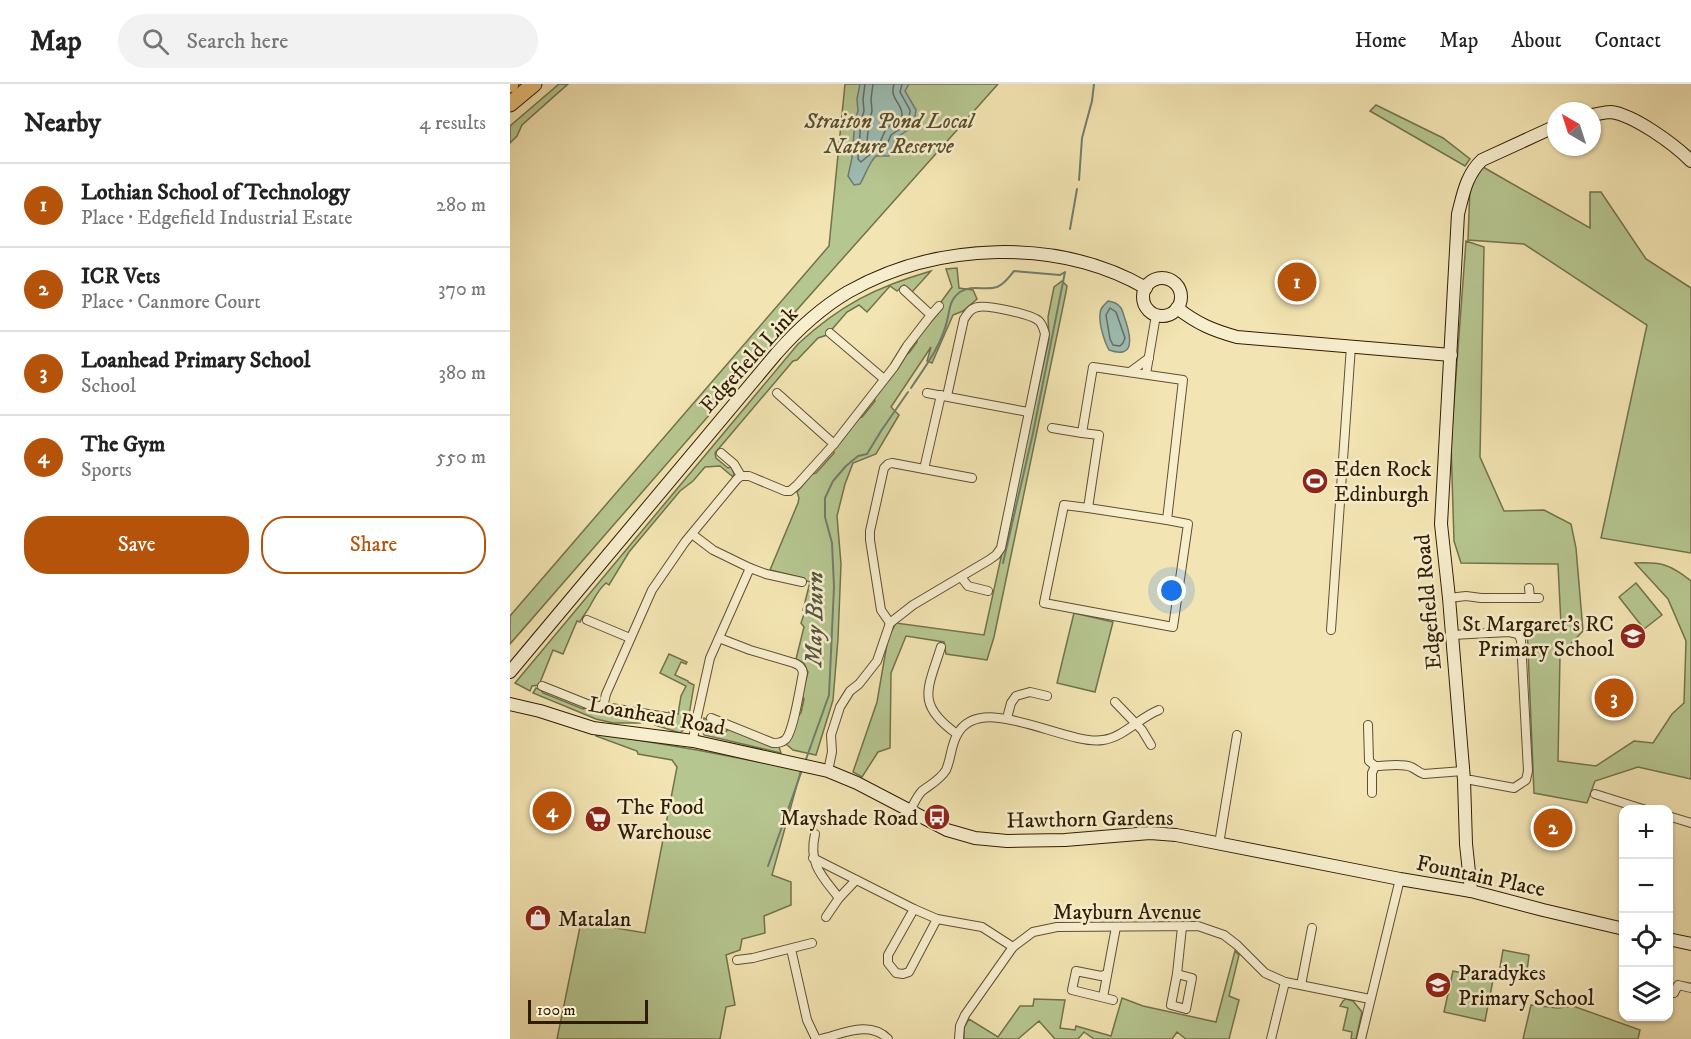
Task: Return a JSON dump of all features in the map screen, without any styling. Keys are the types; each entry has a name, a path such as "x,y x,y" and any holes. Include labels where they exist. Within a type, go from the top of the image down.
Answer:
{"highway":[{"path":"510,104 534,84"}],"street":[{"path":"1601,114 1611,112 1650,129 1691,161"},
{"name":"Edgefield Road","path":"1471,891 1449,598 1441,524 1446,355 1458,214 1466,183 1473,168 1482,160 1547,130"},
{"name":"Edgefield Link","path":"510,672 776,354 811,319 848,292 881,276 921,264 965,255 998,252 1020,252 1074,260 1113,271 1146,288"},
{"path":"1160,279 1172,281 1180,291 1180,303 1168,315 1156,315 1145,306 1143,296 1146,288 1150,283 1160,279"},
{"path":"904,290 931,315"},
{"path":"603,706 606,693 652,590 692,534 737,478 749,476 790,491 834,444 916,333 939,306"},
{"path":"828,771 832,752 831,735 840,707 850,691 877,660 890,623 913,605 989,560 1001,548 1045,334 1038,321 1031,317 986,306 975,307 969,312 964,319 924,469"},
{"path":"1177,308 1197,323 1216,332 1237,337 1446,355"},
{"path":"1146,374 1156,315"},
{"path":"830,333 884,379"},
{"path":"1331,630 1351,346"},
{"path":"1130,372 1149,358"},
{"path":"1082,433 1093,367 1183,380 1167,520"},
{"path":"777,393 834,444"},
{"path":"927,393 1028,412"},
{"path":"1052,428 1099,435 1088,508"},
{"path":"721,453 734,464 741,476"},
{"path":"890,623 881,610 870,540 884,468 892,463 972,478"},
{"path":"1064,505 1088,508 1188,524 1173,627 1044,603 1064,505"},
{"path":"692,534 714,550 750,568 802,582"},
{"path":"693,741 694,726 708,667 750,568"},
{"path":"961,577 968,586 988,591"},
{"path":"1449,598 1533,595"},
{"path":"587,620 630,639"},
{"path":"1368,725 1369,761 1375,766 1406,765 1424,774 1463,775 1514,788 1526,780 1528,771 1521,640 1518,634 1509,632 1452,635"},
{"path":"711,718 724,727 772,743 785,740 792,722 803,673 800,665 720,638"},
{"path":"941,652 928,696 935,716 957,734"},
{"path":"542,686 587,704 666,717"},
{"path":"1007,718 1011,703 1016,696 1030,692 1047,696"},
{"path":"1115,702 1142,730 1151,745"},
{"name":"Loanhead Road","path":"510,704 593,728 693,741 828,771 910,810"},
{"path":"910,810 920,794 939,780 946,770 957,734 963,726 982,717 1007,718 1072,737 1098,741 1117,736 1145,716 1160,710"},
{"path":"1218,844 1237,735"},
{"path":"1372,793 1372,773 1375,766"},
{"path":"1595,794 1630,805"},
{"name":"Hawthorn Gardens","path":"910,810 935,825 975,838 1053,841 1150,833 1176,835 1328,864"},
{"path":"1673,818 1691,823"},
{"path":"815,834 812,846 815,866 839,898"},
{"path":"813,858 937,919 982,927 1013,947"},
{"name":"Fountain Place","path":"1328,864 1471,891 1619,927"},
{"path":"1361,1039 1400,879"},
{"path":"826,917 839,898 856,880"},
{"path":"914,909 888,955 888,963 896,973 909,972 937,919"},
{"name":"Mayburn Avenue","path":"959,1039 960,1026 965,1015 1013,947 1033,932 1046,928 1198,926 1224,935 1238,945 1265,973 1285,982 1370,999"},
{"path":"1103,997 1116,927"},
{"path":"1178,974 1182,927"},
{"path":"1301,985 1312,928"},
{"path":"1673,940 1691,944"},
{"path":"737,960 751,954 790,949 812,943"},
{"path":"790,949 807,1020 816,1039"},
{"path":"1107,974 1101,976 1076,971 1072,990 1113,1000"},
{"path":"1271,1039 1285,982"},
{"path":"1674,993 1678,985 1691,988"},
{"path":"821,1039 863,1029 875,1030 888,1039"}],"green space":[{"path":"559,84 568,84 522,125 517,136 510,143 510,126"},
{"name":"Straiton Pond Local Nature Reserve","path":"845,84 998,84 795,312 798,313 510,644 510,616 829,246"},
{"path":"1376,105 1443,138 1470,159 1465,166 1370,111"},
{"path":"1483,167 1590,228 1590,192 1601,192 1646,259 1691,288 1691,553 1601,538 1647,325 1524,244 1468,240 1470,187"},
{"path":"1466,241 1484,247 1480,457 1504,511 1544,510 1571,524 1576,548 1583,631 1560,655 1558,761 1596,766 1634,741 1653,743 1672,714 1684,703 1686,641 1668,599 1635,563 1652,563 1671,568 1691,581 1691,779 1638,767 1595,781 1587,803 1534,793 1527,626 1561,625 1558,564 1461,563 1454,541 1451,443"},
{"path":"957,268 959,288 973,290 977,299 963,311 953,315 932,363 927,361 931,347 891,407 899,415 876,454 853,463 845,484 837,516 841,564 833,700 816,755 793,750 786,744 792,737 801,713 804,699 802,695 808,672 804,663 796,659 804,627 801,623 810,582 804,578 770,570 798,503 797,492 834,453 833,449 875,401 874,398 917,342 917,338 942,309 941,302 952,287 946,269"},
{"path":"931,271 912,292 904,285 897,291 890,286 867,312 859,305 847,312 827,335 818,338 797,360 793,361 715,453 716,458 728,468 731,467 733,477 720,466 705,467 680,491 629,552 609,585 606,583 599,591 580,622 577,621 563,654 553,650 539,685 532,686 530,691 515,683 798,344 829,318 860,299 893,284"},
{"path":"1062,281 1067,286 1066,292 994,637 987,660 946,654 944,642 906,636 891,673 890,748 878,752 862,777 853,772 877,702 888,638 896,623 984,635 1049,339 1048,317 1054,287"},
{"path":"1636,583 1662,615 1644,629 1619,597"},
{"path":"1074,613 1113,622 1095,692 1057,683"},
{"path":"669,654 687,662 686,664 681,662 675,675 694,685 687,727 680,733 655,725 657,719 667,721 669,712 678,714 681,696 686,686 660,673"},
{"path":"536,688 583,709 636,718 639,716 643,717 642,722 613,723 596,719 533,693"},
{"path":"704,718 716,724 718,728 716,733 723,736 730,729 779,747 781,753 704,735 702,726"},
{"path":"596,733 801,770 772,875 791,882 791,905 764,916 765,933 742,939 740,950 726,955 735,1005 726,1007 720,1039 557,1039 581,922 645,933 677,767 672,760 638,754 637,751 596,736"},
{"path":"1503,950 1529,955 1527,971 1500,967"},
{"path":"1235,951 1239,955 1229,996 1239,1000 1229,1039 1186,1039 1177,1032 1172,1039 1094,1039 1084,1032 1078,1039 1055,1039 1039,1021 1018,1039 964,1039 964,1028 969,1019 998,1037 1020,1006 1033,1006 1034,999 1065,1000 1060,1028 1075,1030 1076,1026 1111,1036 1122,998 1143,1006 1216,1022"},
{"path":"1453,971 1493,980 1485,1021 1444,1012"},
{"path":"1346,999 1353,1001 1362,1012 1356,1039 1351,1039 1352,1032 1343,1030 1348,1008 1340,1006"},
{"path":"1531,1005 1558,1008 1573,1006 1640,1030 1638,1039 1523,1039"}],"water":[{"path":"860,84 909,84 905,91 916,110 914,123 896,138 889,156 876,156 860,184 854,185 848,176"},
{"path":"1108,301 1120,306 1126,322 1130,340 1127,349 1123,352 1109,350 1104,337 1100,312"}],"waterway":[{"path":"1079,180 1082,138 1094,84"},
{"path":"1070,229 1077,189"},
{"path":"911,388 937,348 956,295 969,288 997,287 1005,282 1014,271 1060,275 1065,272 1033,433 1003,563"},
{"name":"May Burn","path":"805,762 829,695 834,587 832,543 825,517 825,498 833,481 846,466 858,456 867,454 908,392"},
{"name":"May Burn","path":"768,866 802,770"}],"place":[{"name":"Lothian School of Technology","path":"1297,282"},
{"name":"Eden Rock Edinburgh","path":"1315,481"},
{"name":"St Margaret's RC Primary School","path":"1633,636"},
{"name":"Loanhead Primary School","path":"1614,698"},
{"name":"The Gym","path":"552,811"},
{"name":"Mayshade Road","path":"937,817"},
{"name":"The Food Warehouse","path":"598,819"},
{"name":"ICR Vets","path":"1553,828"},
{"name":"Matalan","path":"538,918"},
{"name":"Paradykes Primary School","path":"1438,985"}]}
